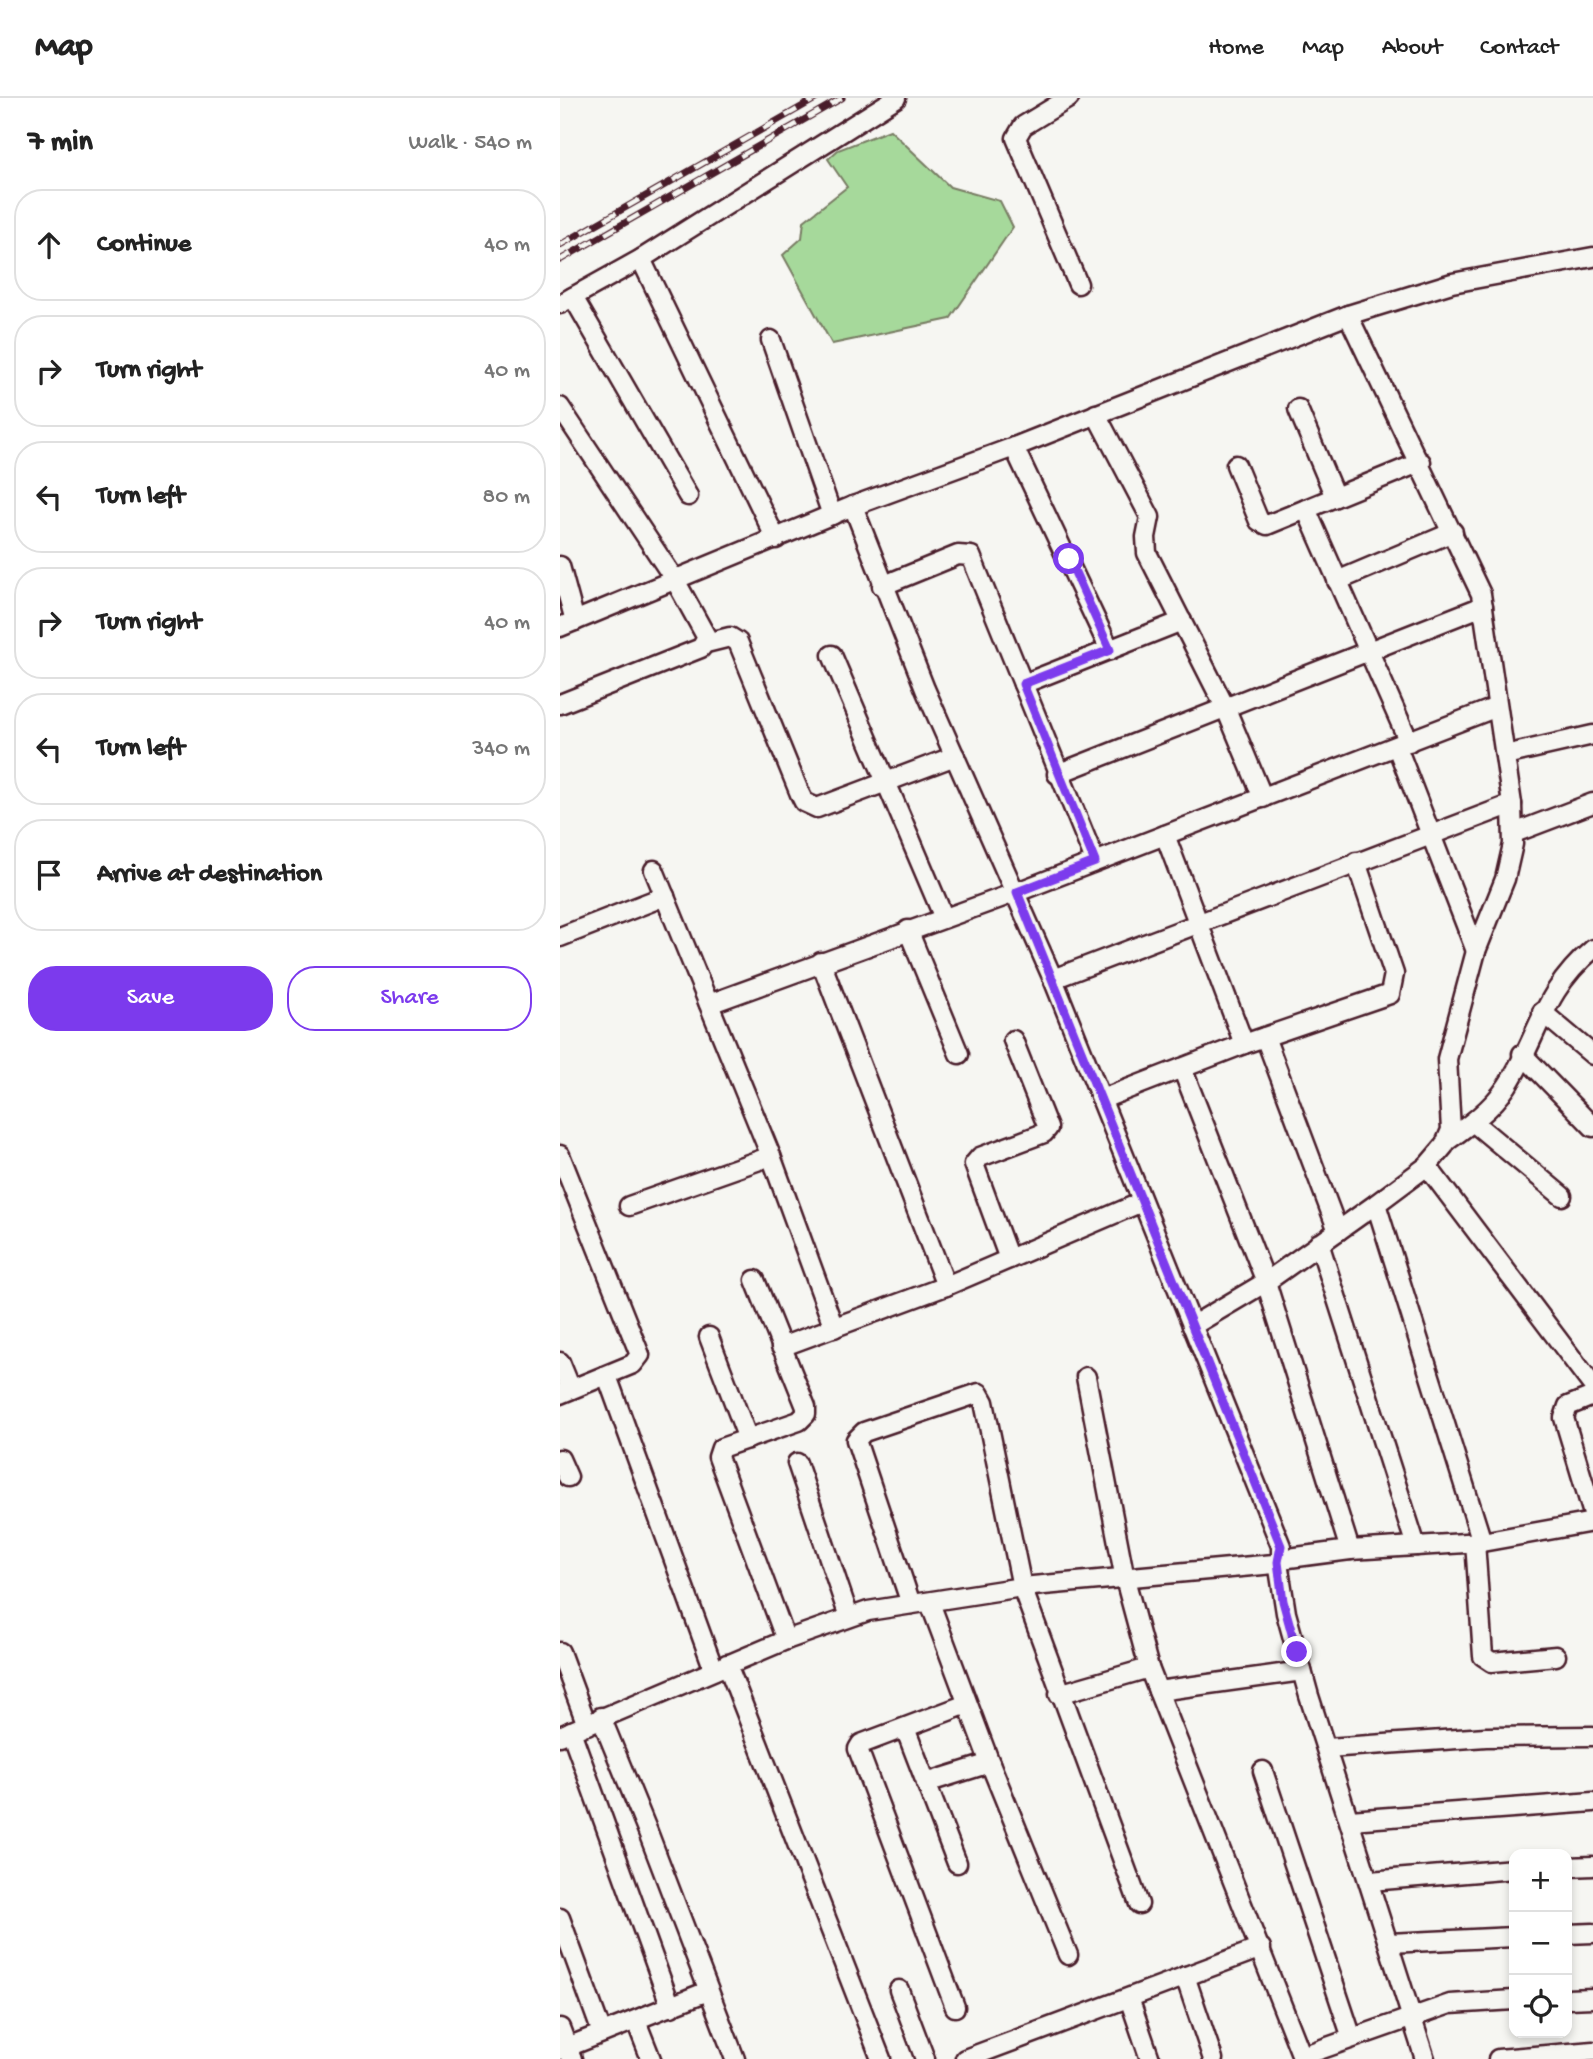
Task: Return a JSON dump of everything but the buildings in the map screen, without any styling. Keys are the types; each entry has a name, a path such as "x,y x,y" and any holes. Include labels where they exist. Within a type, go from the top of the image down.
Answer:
{"street":[{"path":"688,496 566,300 641,259 896,98"},
{"path":"1069,98 1023,125 1016,138 1078,284"},
{"path":"560,566 568,624 853,506 1014,447 1348,315 1452,283 1593,257"},
{"path":"641,259 776,539"},
{"path":"1348,315 1475,578 1483,606 1512,804 1514,833 1505,878 1476,951 1447,1059 1451,1130 1447,1141"},
{"path":"771,340 832,515"},
{"path":"560,407 675,580 706,634 706,643"},
{"path":"1298,409 1335,497"},
{"path":"1097,414 1150,517 1145,547 1226,709 1262,798"},
{"path":"1014,447 1110,650"},
{"path":"1236,465 1262,524 1421,462"},
{"path":"853,506 882,586 1053,979 1281,1546 1286,1613 1302,1671 1425,2059"},
{"path":"1306,509 1369,651 1403,744 1431,834 1476,951"},
{"path":"1337,581 1453,532"},
{"path":"882,586 958,555 971,556 1057,775 1095,862"},
{"path":"1057,775 1483,606"},
{"path":"1023,684 1182,621"},
{"path":"560,704 701,648 706,643 730,637 738,642 804,802 817,808 956,757"},
{"path":"832,655 944,918"},
{"path":"709,1004 1017,892 1496,707"},
{"path":"1505,755 1593,735"},
{"path":"1514,833 1593,803"},
{"path":"1053,979 1512,804"},
{"path":"1165,835 1244,1044"},
{"path":"1102,1099 1244,1044 1379,1000 1393,989 1394,974 1356,862"},
{"path":"654,870 771,1156 834,1328"},
{"path":"560,937 665,896"},
{"path":"908,930 959,1054"},
{"path":"1192,1326 1266,1282 1427,1166 1447,1141 1473,1122 1507,1086 1542,1012 1564,978 1593,949"},
{"path":"821,962 946,1286"},
{"path":"1542,1012 1593,1055"},
{"path":"1265,1037 1338,1231"},
{"path":"1009,1259 974,1164 980,1157 1044,1133 1048,1128 1013,1040"},
{"path":"1522,1054 1593,1127"},
{"path":"1182,1068 1266,1282 1350,1550"},
{"path":"1473,1122 1562,1196"},
{"path":"560,1155 639,1351 639,1360 607,1376 566,1391 560,1363"},
{"path":"629,1206 771,1156"},
{"path":"1427,1166 1593,1385"},
{"path":"781,1347 946,1286 1142,1202"},
{"path":"1376,1204 1478,1542 1483,1656 1492,1661 1556,1656"},
{"path":"1320,1243 1416,1546"},
{"path":"755,1280 806,1407 806,1414 799,1421 721,1448 718,1457 786,1640"},
{"path":"709,1336 748,1439"},
{"path":"607,1376 721,1667 881,2059"},
{"path":"1086,1377 1125,1579 1149,1668 1303,2058 1450,2004 1509,2000"},
{"path":"911,1604 856,1440 863,1432 971,1393 979,1393 984,1402 1022,1587 1059,1694 1139,1904"},
{"path":"1593,1396 1565,1410 1564,1418 1586,1467 1593,1514"},
{"path":"560,1459 568,1478"},
{"path":"797,1463 849,1617"},
{"path":"580,1727 786,1640 849,1617 911,1604 1022,1587 1125,1579 1350,1550 1478,1542 1593,1521"},
{"path":"930,1603 990,1763 1068,1955"},
{"path":"560,1652 580,1727 671,2007"},
{"path":"1059,1694 1149,1668"},
{"path":"1158,1691 1302,1671"},
{"path":"955,2007 901,1859 858,1754 861,1744 967,1704"},
{"path":"580,1727 649,1832 734,2059"},
{"path":"905,1728 957,1863"},
{"path":"1327,1748 1486,1737 1593,1736"},
{"path":"926,1783 990,1763"},
{"path":"1263,1771 1352,2038"},
{"path":"1350,1820 1593,1802"},
{"path":"1572,1867 1593,1866"},
{"path":"1370,1881 1509,1869"},
{"path":"560,1918 602,2033"},
{"path":"1572,1934 1593,1933"},
{"path":"1389,1943 1509,1937"},
{"path":"965,2059 996,2054 1129,1998 1261,1948"},
{"path":"1185,1976 1213,2059"},
{"path":"899,1990 925,2059"},
{"path":"560,2028 566,2052 602,2033 708,1991"},
{"path":"1129,1998 1150,2059"},
{"path":"1572,1999 1593,1998"},
{"path":"636,2021 651,2059"},
{"path":"1498,2059 1593,2051"}],"green space":[{"path":"890,130 950,187 1000,201 1013,227 950,319 832,344 783,255 802,238 804,221 847,187 828,159 838,150"}],"railway":[{"path":"560,245 817,98"},
{"path":"560,260 842,98"}],"route":[{"path":"1069,559 1110,650 1023,684 1057,775 1095,862 1017,892 1281,1546 1281,1559 1278,1562 1283,1601 1297,1652"}]}
